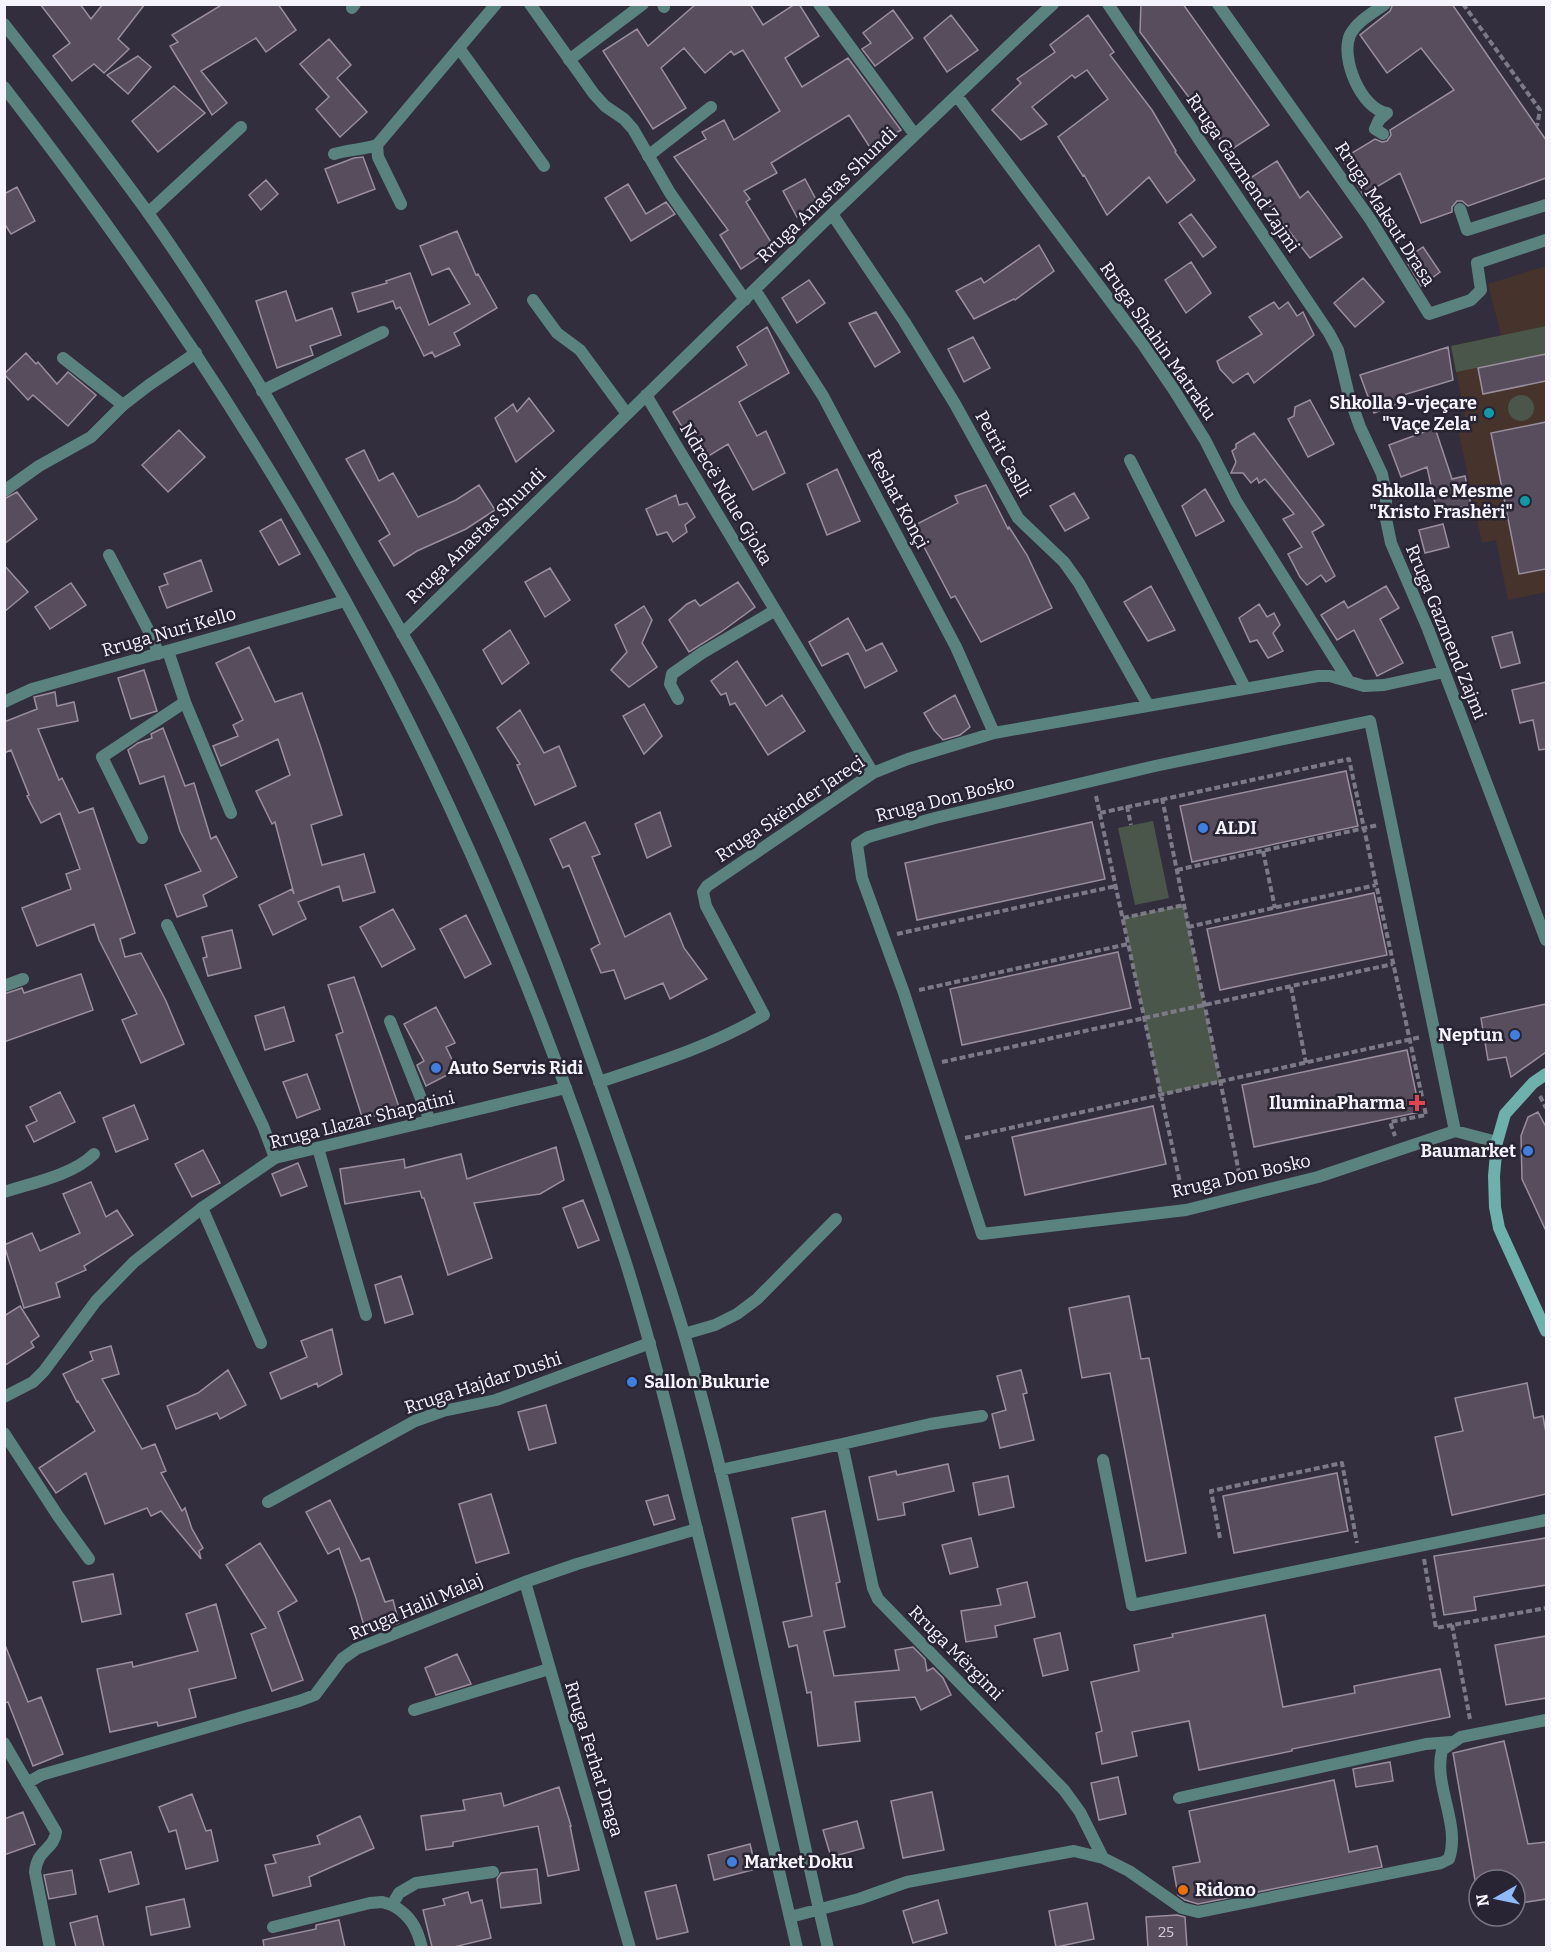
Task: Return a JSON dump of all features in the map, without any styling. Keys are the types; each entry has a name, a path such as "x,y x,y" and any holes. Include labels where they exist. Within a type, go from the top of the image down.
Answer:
{"main road":[{"path":"1546,1074 1533,1083 1505,1114 1497,1142 1494,1176 1495,1207 1499,1228 1546,1331"}],"street":[{"path":"334,154 377,145 496,4"},
{"path":"530,4 568,60 605,106 624,119 686,217 745,300"},
{"path":"568,60 643,4"},
{"path":"819,4 915,135"},
{"name":"Rruga Anastas Shundi","path":"402,634 832,214 1053,4"},
{"name":"Rruga Gazmend Zajmi","path":"1108,4 1323,323 1338,350 1349,396 1360,427 1382,474 1386,495 1386,519 1391,543 1428,629 1546,940"},
{"name":"Rruga Maksut Drasa","path":"1218,4 1370,219 1429,314 1471,300 1481,290 1477,263 1546,240"},
{"path":"1383,134 1375,129 1387,113 1370,104 1351,74 1348,45 1350,35 1360,22 1385,4"},
{"path":"4,24 148,213 262,391 402,634 478,779 527,889 599,1082 684,1334 720,1470 828,1947"},
{"path":"459,48 544,166"},
{"path":"4,87 117,237 196,353 291,507 345,601 424,754 477,868 531,996 566,1088 603,1193 650,1343 697,1528 797,1947"},
{"name":"Rruga Shahin Matraku","path":"957,96 1144,346 1174,390 1205,440 1236,501 1348,680"},
{"path":"648,156 711,108"},
{"path":"148,213 241,128"},
{"path":"377,145 378,157 401,204"},
{"path":"1460,208 1467,230 1546,205"},
{"name":"Petrit Caslli","path":"832,214 904,321 955,404 1018,518 1064,562 1079,583 1148,705"},
{"name":"Reshat Konçi","path":"755,290 828,406 956,647 994,733"},
{"path":"533,300 557,333 580,350 627,414"},
{"path":"262,391 383,332"},
{"path":"4,491 39,466 91,437 123,405 196,353"},
{"path":"63,358 123,405"},
{"name":"Ndrecë Ndue Gjoka","path":"646,395 873,773"},
{"path":"1130,460 1245,688"},
{"path":"109,555 154,641 163,652 231,813"},
{"name":"Rruga Nuri Kello","path":"4,702 32,688 345,601"},
{"path":"678,699 670,684 672,674 702,653 774,611"},
{"name":"Rruga Skënder Jareçi","path":"599,1082 704,1046 734,1033 764,1015 706,906 703,892 707,886 873,773 941,748 994,733 1148,705 1318,676 1330,676 1364,686 1383,685 1444,672"},
{"path":"142,838 102,757 185,702"},
{"name":"Rruga Don Bosko","path":"1370,721 1455,1131 1318,1177 1186,1210 982,1234 904,993 862,878 857,844 868,837 935,818 1093,781 1370,721"},
{"path":"167,925 263,1126 275,1158"},
{"path":"4,986 23,980"},
{"path":"390,1021 430,1120"},
{"name":"Rruga Llazar Shapatini","path":"4,1397 33,1382 44,1371 96,1301 134,1262 202,1208 275,1158 566,1088"},
{"path":"1455,1131 1497,1142"},
{"path":"318,1148 366,1316"},
{"path":"4,1192 69,1171 87,1161 93,1154"},
{"path":"202,1208 261,1343"},
{"path":"684,1334 737,1314 757,1299 836,1219"},
{"name":"Rruga Hajdar Dushi","path":"268,1502 415,1421 443,1411 496,1400 650,1343"},
{"path":"720,1470 930,1424 982,1416"},
{"path":"4,1433 89,1559"},
{"name":"Rruga Mërgimi","path":"842,1444 871,1581 878,1599 1064,1790 1080,1812 1103,1858"},
{"path":"1103,1460 1132,1605 1546,1520"},
{"name":"Rruga Halil Malaj","path":"27,1783 41,1775 315,1695 342,1659 356,1649 525,1582 697,1528"},
{"name":"Rruga Ferhat Draga","path":"525,1582 630,1947"},
{"path":"414,1710 549,1669"},
{"path":"790,1917 859,1899 907,1882 1059,1852 1074,1851 1103,1858 1129,1872 1182,1908 1197,1912 1441,1863 1449,1859 1452,1841 1439,1771 1442,1750 1461,1737 1546,1720"},
{"path":"1179,1798 1426,1744 1451,1742"},
{"path":"6,1749 56,1832 55,1839 36,1862 35,1872 50,1947"},
{"path":"392,1905 399,1893 416,1882 493,1872"},
{"path":"273,1927 382,1902 405,1912 414,1925 422,1947"}],"path":[{"path":"1463,4 1540,110 1538,126"},
{"path":"1100,813 1348,759 1426,1115 1390,1122 1395,1137 1384,1140"},
{"path":"1093,781 1186,1210"},
{"path":"1161,798 1244,1197"},
{"path":"1127,806 1131,825"},
{"path":"1177,870 1390,822"},
{"path":"1263,851 1275,908"},
{"path":"1188,927 1376,885"},
{"path":"884,936 1116,886"},
{"path":"1123,918 1184,905"},
{"path":"904,993 1128,944"},
{"path":"927,1065 1393,964"},
{"path":"1291,987 1306,1063"},
{"path":"953,1141 1434,1035"},
{"path":"1241,1182 1250,1179"},
{"path":"1220,1538 1211,1491 1342,1463 1360,1558"},
{"path":"1421,1546 1436,1629 1546,1608"},
{"path":"1452,1625 1473,1735"}],"shaded area":[{"path":"1546,266 1546,592 1508,600 1496,540 1482,543 1457,424 1466,422 1451,346 1501,335 1488,284"}],"green space":[{"path":"1546,326 1546,354 1456,372 1451,346"},
{"path":"1521,395 1531,398 1534,408 1531,418 1521,421 1511,418 1508,408 1511,398"},
{"path":"1153,821 1169,898 1135,905 1118,828"},
{"path":"1184,905 1220,1082 1161,1095 1123,918"}],"building":[{"path":"40,4 80,4 91,19 103,4 145,4 118,39 129,49 104,73 94,64 72,81 53,56 70,43"},
{"path":"223,4 278,4 296,30 266,52 256,38 201,71 227,103 212,115 170,46 178,42 172,35"},
{"path":"696,4 750,4 763,25 795,4 799,4 819,36 785,58 802,87 848,58 901,130 871,149 849,115 771,163 777,173 744,191 750,199 746,202 774,247 741,269 720,235 728,230 674,157 706,139 702,132 724,120 734,140 780,111 743,50 734,55 731,51 705,73 684,48 661,68 686,108 653,129 603,51 637,29 648,46"},
{"path":"1141,4 1183,4 1269,125 1229,151 1140,32"},
{"path":"1393,4 1452,4 1546,140 1546,178 1468,206 1462,201 1457,201 1452,207 1452,212 1421,223 1400,173 1363,195 1342,159 1375,139 1382,142 1387,141 1391,135 1390,130 1454,90 1421,48 1387,73 1360,35 1390,11"},
{"path":"893,10 913,38 875,66 862,49 871,43 863,33"},
{"path":"951,15 978,50 947,72 924,38"},
{"path":"1088,15 1114,52 1110,55 1152,110 1175,152 1195,180 1167,203 1149,177 1107,215 1084,175 1058,137 1108,99 1087,70 1075,78 1072,75 1032,107 1047,124 1021,140 992,110 1021,83 1017,79 1055,52 1050,45"},
{"path":"329,39 351,65 337,78 367,112 340,137 316,109 329,97 300,64"},
{"path":"138,56 151,67 128,94 107,75"},
{"path":"174,86 205,113 158,152 132,121"},
{"path":"363,157 375,189 338,203 325,169"},
{"path":"1277,161 1300,198 1308,191 1342,237 1310,258 1268,204 1261,209 1244,182"},
{"path":"805,179 819,205 797,217 783,191"},
{"path":"266,180 278,194 261,210 249,195"},
{"path":"628,184 646,214 666,202 675,214 631,241 605,198"},
{"path":"17,187 35,221 11,234 4,223 4,194"},
{"path":"1191,214 1216,247 1203,257 1179,223"},
{"path":"457,231 476,275 478,274 497,308 454,333 460,345 435,357 432,352 424,356 400,307 396,309 393,301 358,312 352,293 387,283 386,281 410,273 429,325 470,304 449,268 432,275 420,246"},
{"path":"1039,245 1054,271 1015,300 974,319 956,291 981,278 984,283"},
{"path":"1423,247 1440,272 1421,286 1405,259"},
{"path":"1191,262 1211,293 1186,313 1165,280"},
{"path":"1363,278 1384,302 1355,327 1334,303"},
{"path":"809,280 825,303 797,323 782,298"},
{"path":"286,291 296,321 332,308 341,335 310,346 313,355 277,368 256,301"},
{"path":"1274,302 1279,309 1288,302 1297,316 1303,312 1314,335 1254,383 1248,373 1233,383 1220,369 1217,361 1262,334 1249,317"},
{"path":"876,312 900,352 875,367 849,323"},
{"path":"767,327 789,373 739,402 757,436 766,431 785,473 753,490 728,444 702,460 673,412 747,365 737,347"},
{"path":"973,337 990,368 964,382 948,349"},
{"path":"1448,347 1453,380 1400,396 1402,402 1374,413 1360,375"},
{"path":"26,353 36,364 38,362 57,384 68,372 96,395 68,426 33,395 28,400 4,374"},
{"name":"Shkolla 9-vjeçare \"Vaçe Zela\"","path":"1546,354 1546,381 1483,394 1478,368"},
{"path":"529,398 554,431 516,462 495,418 513,404 517,412"},
{"path":"1310,400 1334,444 1308,457 1288,419 1294,416 1295,407"},
{"name":"Shkolla e Mesme \"Kristo Frashëri\"","path":"1546,422 1546,569 1519,574 1491,433"},
{"path":"1435,428 1452,479 1465,476 1471,505 1437,512 1427,467 1401,477 1389,445"},
{"path":"179,430 205,457 168,492 142,465"},
{"path":"1254,433 1324,525 1312,532 1335,576 1326,582 1321,575 1307,585 1300,577 1288,554 1302,547 1283,519 1294,514 1265,479 1259,483 1257,478 1251,483 1243,473 1231,473 1236,462 1232,451 1236,448 1236,444"},
{"path":"364,450 379,481 393,473 418,517 456,500 479,485 495,510 466,529 417,551 394,566 379,541 390,534 346,459"},
{"path":"837,469 860,521 827,535 807,484"},
{"path":"986,485 1008,529 1009,527 1027,555 1052,608 981,642 955,596 951,598 913,526 958,503 955,496"},
{"path":"1205,489 1224,521 1196,536 1182,506"},
{"path":"17,492 37,519 4,544 4,499"},
{"path":"1074,493 1089,518 1065,531 1050,506"},
{"path":"676,495 679,505 687,503 695,517 685,525 687,532 673,542 667,532 657,535 646,509"},
{"path":"281,519 300,554 279,565 260,531"},
{"path":"1443,524 1449,547 1425,553 1419,530"},
{"path":"201,560 212,591 167,608 159,587 168,584 164,574"},
{"path":"4,565 28,592 4,612"},
{"path":"550,568 570,600 545,617 525,582"},
{"path":"738,582 755,607 689,652 669,620 687,604 695,600 700,606"},
{"path":"71,583 86,605 50,629 35,607"},
{"path":"1151,586 1175,630 1148,641 1124,602"},
{"path":"1386,586 1399,608 1380,619 1403,663 1377,676 1354,630 1337,640 1321,615 1344,601 1348,608"},
{"path":"1259,604 1267,617 1274,613 1280,625 1273,633 1283,651 1268,658 1257,640 1250,642 1239,618"},
{"path":"644,606 652,620 642,643 657,667 629,687 611,670 627,652 615,625"},
{"path":"848,618 866,651 882,643 897,671 865,688 848,653 822,666 809,642"},
{"path":"510,630 529,663 502,684 483,650"},
{"path":"1512,632 1520,663 1501,668 1492,637"},
{"path":"249,647 275,702 302,693 321,748 342,815 311,825 322,865 364,854 375,892 343,901 339,886 298,902 306,919 273,935 259,905 292,889 294,894 275,822 272,824 256,791 290,775 278,739 221,766 213,746 238,736 233,725 243,720 216,663"},
{"path":"737,661 766,706 782,695 805,731 768,755 735,703 730,705 726,693 721,695 711,681"},
{"path":"144,670 157,711 131,719 118,678"},
{"path":"1546,682 1546,749 1539,750 1533,720 1520,723 1512,690"},
{"path":"55,692 57,706 74,702 78,721 38,729 59,780 62,778 79,813 93,808 135,933 120,939 125,957 141,953 166,1001 184,1044 141,1063 122,1020 137,1014 99,940 94,924 37,946 22,908 71,889 66,874 80,869 60,813 41,823 27,796 29,795 11,750 4,753 4,722 37,709 34,697"},
{"path":"955,695 970,727 960,735 943,740 924,713"},
{"path":"644,704 662,736 644,754 623,716"},
{"path":"520,710 544,753 559,746 576,786 535,805 517,765 520,764 497,728"},
{"path":"163,728 185,786 194,783 211,839 216,836 237,877 203,895 207,906 177,917 165,885 201,871 180,831 164,776 140,784 128,750 152,738 151,734"},
{"path":"1346,771 1358,826 1192,862 1180,806"},
{"path":"660,812 671,846 647,858 635,824"},
{"path":"585,822 600,854 592,857 625,937 670,913 684,948 707,979 670,999 663,983 625,999 614,970 601,973 591,949 600,944 569,865 563,868 550,839"},
{"path":"1092,822 1105,879 917,920 905,863"},
{"path":"1374,893 1387,955 1220,990 1207,929"},
{"path":"393,909 415,949 382,967 360,927"},
{"path":"466,915 491,964 465,978 440,929"},
{"path":"232,930 241,968 208,976 203,958 207,957 202,937"},
{"path":"1118,952 1131,1008 962,1045 950,989"},
{"path":"81,974 93,1010 4,1042 4,994 22,988 24,993"},
{"path":"354,977 399,1107 363,1120 336,1035 343,1032 328,985"},
{"name":"Neptun","path":"1546,1004 1546,1052 1511,1077 1506,1057 1488,1060 1481,1018"},
{"path":"284,1007 294,1041 265,1050 255,1016"},
{"path":"436,1007 455,1043 446,1047 457,1070 426,1086 417,1065 424,1061 404,1024"},
{"path":"1407,1050 1420,1112 1254,1147 1242,1085"},
{"path":"307,1074 320,1109 297,1118 283,1082"},
{"path":"60,1092 75,1122 34,1142 26,1126 37,1121 30,1107"},
{"path":"134,1105 148,1139 116,1152 103,1118"},
{"path":"1153,1106 1166,1164 1025,1195 1012,1137"},
{"path":"1538,1112 1546,1127 1546,1231 1522,1179 1521,1136 1528,1117"},
{"path":"556,1147 564,1180 540,1194 474,1203 492,1258 448,1275 420,1191 345,1204 340,1169 404,1159 405,1168 461,1154 467,1179"},
{"path":"203,1150 220,1183 192,1197 175,1164"},
{"path":"298,1163 307,1186 281,1196 272,1174"},
{"path":"91,1182 106,1217 117,1210 133,1235 84,1266 86,1270 56,1283 60,1297 24,1308 4,1245 32,1233 40,1251 80,1233 63,1194"},
{"path":"583,1200 599,1240 578,1248 563,1208"},
{"path":"401,1276 413,1314 385,1323 375,1285"},
{"path":"1129,1296 1141,1359 1149,1358 1186,1553 1146,1561 1110,1373 1082,1378 1069,1308"},
{"path":"20,1306 39,1336 31,1342 34,1347 4,1366 4,1316"},
{"path":"332,1329 342,1374 318,1387 317,1383 281,1399 270,1373 307,1357 301,1341"},
{"path":"111,1346 119,1374 102,1379 142,1449 155,1444 166,1471 161,1473 182,1511 185,1508 192,1529 203,1548 199,1551 201,1559 161,1511 151,1516 147,1508 105,1524 86,1473 56,1493 39,1468 95,1431 63,1374 93,1360 90,1352"},
{"path":"228,1370 246,1405 220,1419 217,1413 176,1429 167,1406 198,1393"},
{"path":"1021,1370 1027,1393 1023,1394 1034,1440 1000,1448 992,1414 1006,1410 997,1376"},
{"path":"1527,1383 1534,1418 1543,1416 1546,1433 1546,1494 1452,1515 1435,1437 1463,1431 1455,1398"},
{"path":"546,1405 556,1443 529,1450 518,1412"},
{"path":"948,1464 954,1491 903,1503 905,1515 878,1520 869,1477 896,1471 897,1475"},
{"path":"1337,1473 1348,1531 1234,1553 1223,1496"},
{"path":"1008,1476 1014,1507 979,1515 973,1483"},
{"path":"491,1494 509,1553 476,1563 459,1504"},
{"path":"668,1495 675,1519 654,1525 646,1501"},
{"path":"330,1500 361,1561 369,1558 385,1602 393,1600 399,1623 366,1633 339,1548 328,1554 306,1512"},
{"path":"825,1511 840,1582 836,1583 845,1627 824,1631 834,1676 899,1670 895,1650 913,1647 925,1659 927,1671 933,1668 943,1678 951,1695 921,1710 915,1697 855,1702 860,1741 818,1746 811,1692 807,1693 797,1645 789,1647 783,1622 812,1616 792,1518"},
{"path":"971,1538 978,1567 950,1574 942,1545"},
{"path":"1546,1538 1546,1585 1474,1597 1476,1610 1444,1615 1434,1556"},
{"path":"260,1543 297,1601 278,1612 303,1680 272,1691 251,1634 266,1628 226,1565"},
{"path":"113,1574 121,1614 82,1622 73,1582"},
{"path":"1027,1582 1035,1617 995,1626 997,1637 966,1642 961,1611 1001,1605 997,1589"},
{"path":"216,1604 236,1678 189,1689 196,1717 158,1726 157,1722 110,1732 97,1669 132,1662 133,1667 198,1651 186,1614"},
{"path":"1265,1615 1283,1707 1355,1693 1354,1686 1440,1669 1450,1717 1199,1770 1189,1721 1132,1732 1137,1756 1102,1764 1096,1733 1102,1731 1091,1682 1139,1671 1134,1645 1173,1637 1172,1634"},
{"path":"1060,1633 1068,1670 1043,1676 1034,1639"},
{"path":"1546,1636 1546,1698 1506,1705 1495,1645"},
{"path":"5,1645 28,1702 41,1697 63,1754 33,1766 8,1702 4,1703"},
{"path":"457,1654 471,1684 436,1695 425,1668"},
{"path":"1504,1741 1528,1844 1546,1842 1546,1899 1527,1902 1527,1868 1473,1868 1453,1753"},
{"path":"1390,1762 1393,1781 1356,1787 1353,1769"},
{"path":"1118,1777 1126,1814 1099,1820 1091,1783"},
{"path":"1334,1780 1349,1852 1377,1846 1382,1867 1198,1904 1178,1895 1173,1867 1200,1862 1189,1811"},
{"path":"559,1787 571,1826 579,1870 548,1876 538,1826 453,1842 453,1846 426,1850 421,1816 465,1810 463,1800 501,1793 504,1806"},
{"path":"932,1792 944,1850 903,1858 891,1801"},
{"path":"192,1794 206,1831 211,1830 218,1861 186,1869 176,1830 169,1832 159,1807"},
{"path":"23,1812 35,1844 4,1855 4,1819"},
{"path":"360,1816 374,1848 309,1877 311,1886 273,1896 265,1865 276,1863 273,1855 320,1844 317,1836"},
{"path":"857,1821 864,1848 831,1857 823,1830"},
{"name":"Market Doku","path":"750,1844 756,1869 714,1880 708,1855"},
{"path":"131,1852 139,1884 109,1892 100,1860"},
{"path":"537,1869 541,1903 501,1908 497,1879 501,1873"},
{"path":"72,1870 76,1894 49,1899 44,1875"},
{"path":"676,1885 688,1932 657,1939 645,1892"},
{"path":"468,1892 471,1903 482,1900 491,1938 454,1947 432,1947 423,1910 445,1905 443,1899"},
{"path":"184,1899 190,1927 151,1935 146,1907"},
{"path":"938,1900 947,1933 913,1943 903,1911"},
{"path":"1087,1903 1094,1939 1056,1947 1049,1911"},
{"path":"1177,1915 1185,1917 1187,1947 1148,1947 1146,1917"},
{"path":"97,1916 104,1947 76,1947 70,1923"},
{"path":"339,1920 345,1947 264,1947 263,1940 316,1929 316,1925"}],"place":[{"name":"Shkolla 9-vjeçare \"Vaçe Zela\"","path":"1489,413"},
{"name":"Shkolla e Mesme \"Kristo Frashëri\"","path":"1525,501"},
{"name":"ALDI","path":"1203,828"},
{"name":"Neptun","path":"1515,1035"},
{"name":"Auto Servis Ridi","path":"436,1068"},
{"name":"IluminaPharma","path":"1417,1103"},
{"name":"Baumarket","path":"1528,1151"},
{"name":"Sallon Bukurie","path":"632,1382"},
{"name":"Market Doku","path":"732,1862"},
{"name":"Ridono","path":"1183,1890"}]}
